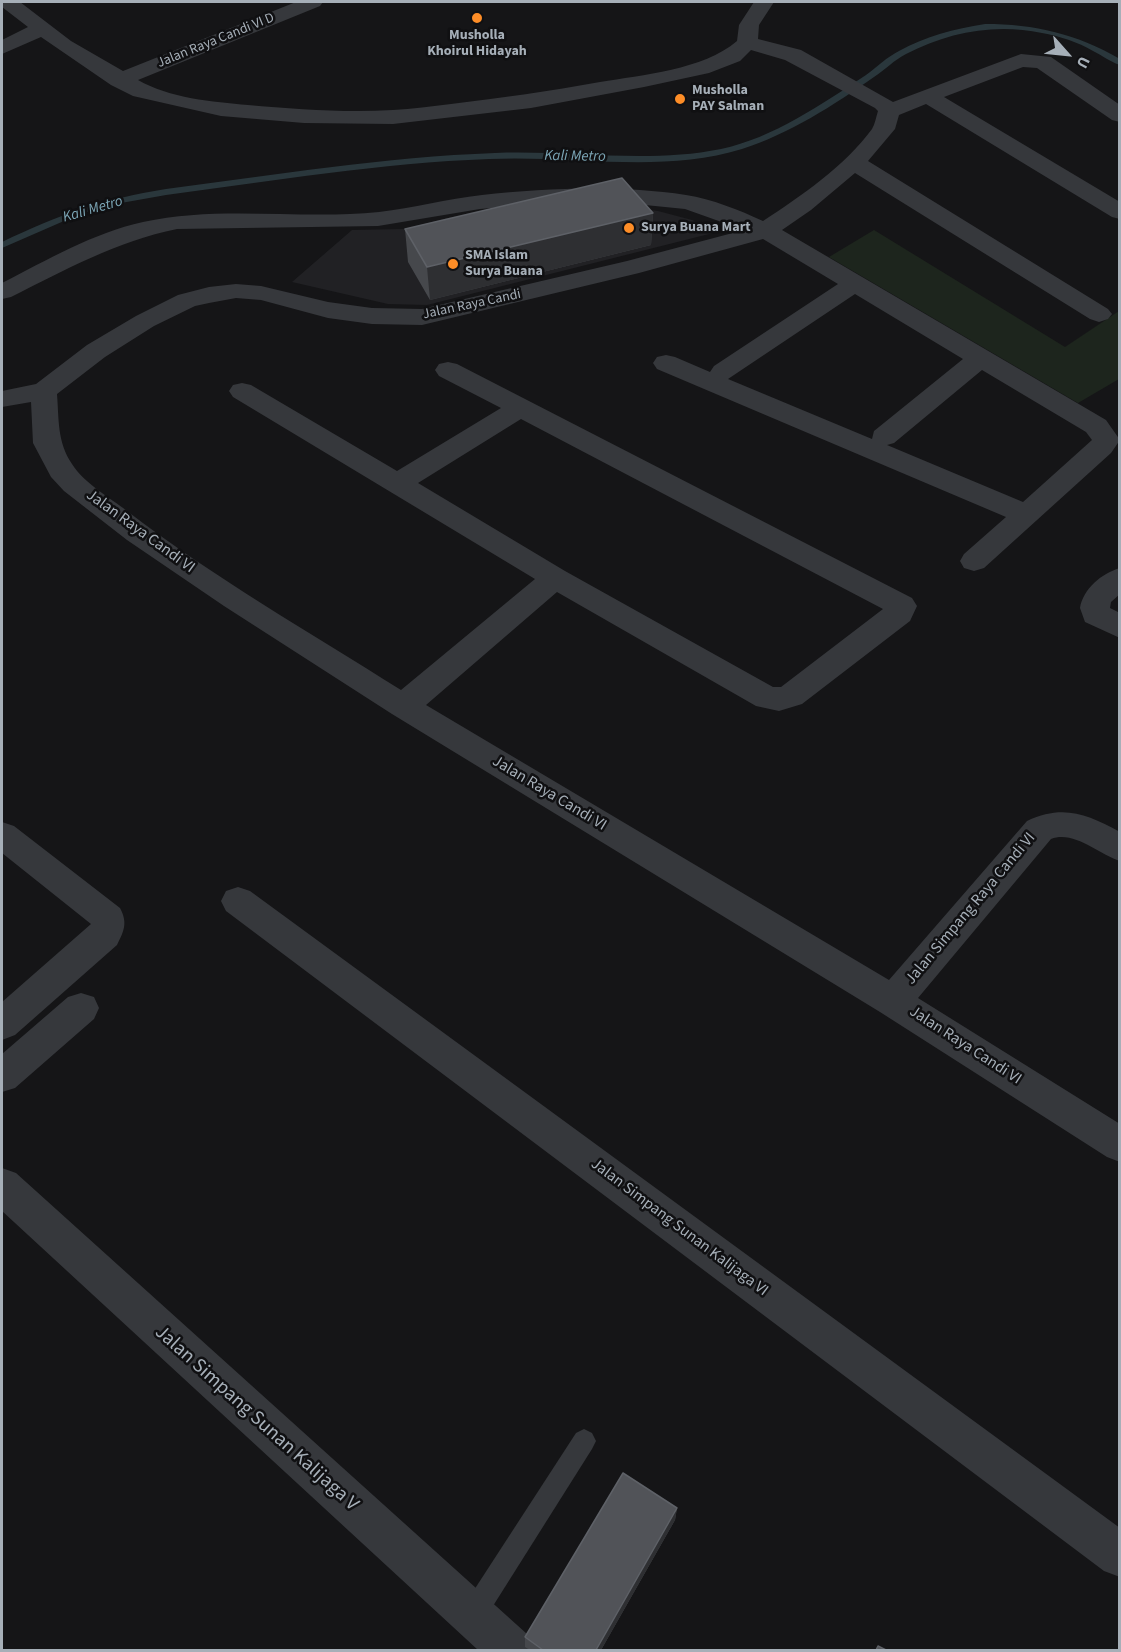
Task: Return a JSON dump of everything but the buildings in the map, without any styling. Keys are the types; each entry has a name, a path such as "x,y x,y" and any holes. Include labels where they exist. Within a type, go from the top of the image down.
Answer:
{"street":[{"path":"8,2 41,29 119,80 141,91 166,99 221,109 304,116 393,117 531,101 644,81 701,68 732,56 747,43 749,25 764,2"},
{"name":"Jalan Raya Candi VI D","path":"119,80 313,2"},
{"path":"2,48 41,29"},
{"path":"747,43 793,55 813,64 885,114 935,101 1020,60 1030,59 1043,62 1119,115"},
{"path":"935,101 1119,212"},
{"name":"Jalan Raya Candi","path":"44,391 96,351 145,321 188,300 209,295 236,291 261,293 328,310 372,316 422,317 706,249 765,230 803,205 854,162 885,114"},
{"path":"854,162 1099,314"},
{"path":"2,292 94,246 142,229 177,222 378,219 480,202 539,197 635,197 687,202 730,215 765,230 1096,426 1106,440 1101,447 974,561"},
{"path":"723,372 855,284"},
{"path":"884,437 980,358"},
{"path":"666,363 1026,514"},
{"path":"242,391 555,578 768,698 779,699 791,696 899,613 902,606 448,370"},
{"path":"2,399 44,391"},
{"name":"Jalan Raya Candi VI","path":"44,391 47,443 61,470 74,484 137,533 234,599 403,706 893,1001 1119,1145"},
{"path":"397,483 522,407"},
{"path":"403,706 555,578"},
{"path":"1119,578 1095,600 1094,607 1096,614 1119,627"},
{"name":"Jalan Simpang Raya Candi VI","path":"893,1001 1039,830 1058,822 1087,830 1119,848"},
{"path":"2,835 108,918 105,935 2,1024"},
{"name":"Jalan Simpang Sunan Kalijaga VI","path":"238,901 1119,1555"},
{"path":"2,1076 81,1008"},
{"name":"Jalan Simpang Sunan Kalijaga V","path":"2,1186 512,1650"}],"lane":[{"path":"472,1616 584,1441"}],"shaded area":[{"name":"SMA Islam Surya Buana","path":"612,205 658,211 692,220 717,232 427,305 388,304 292,282 352,230 404,229 452,217 481,213"},
{"path":"874,230 1065,347 1119,311 1119,379 1078,403 829,257"}],"waterway":[{"name":"Kali Metro","path":"2,245 77,212 121,200 166,192 444,158 534,155 644,159 698,156 724,151 780,130 836,98 894,57 929,39 957,31 1013,26 1042,30 1069,37 1095,48 1120,63"}],"place":[{"name":"Musholla Khoirul Hidayah","path":"477,18"},
{"name":"Musholla PAY Salman","path":"680,99"},
{"name":"Surya Buana Mart","path":"629,228"},
{"name":"SMA Islam Surya Buana","path":"453,264"}]}
